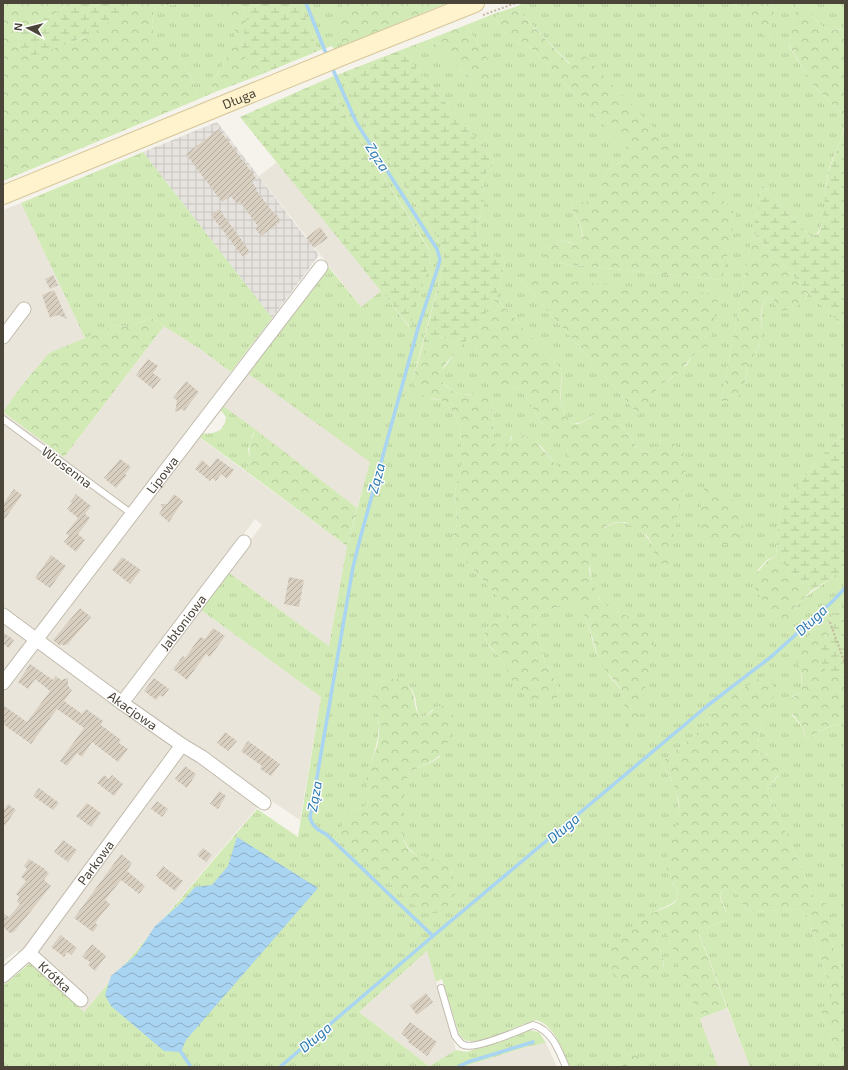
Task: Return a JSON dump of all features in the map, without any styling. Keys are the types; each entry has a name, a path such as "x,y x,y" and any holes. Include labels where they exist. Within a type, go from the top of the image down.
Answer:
{"street":[{"name":"Długa","path":"3,195 475,3"},
{"name":"Lipowa","path":"3,683 321,267"},
{"path":"3,337 24,309"},
{"name":"Jabłoniowa","path":"122,703 244,542"},
{"name":"Akacjowa","path":"3,615 122,703 202,757 264,803"},
{"name":"Parkowa","path":"3,976 28,953 182,744"},
{"name":"Krótka","path":"28,953 81,1000"}],"lane":[{"name":"Wiosenna","path":"3,419 132,514"},
{"path":"442,988 455,1036 465,1046 489,1042 533,1025 540,1027 549,1035 558,1048 566,1067"}],"path":[{"path":"830,622 845,664"}],"shaded area":[{"path":"217,122 319,255 272,318 143,152"},
{"path":"277,162 381,291 361,307 259,176"},
{"path":"21,203 85,338 49,353 22,385 3,412 3,210"},
{"path":"164,326 200,349 231,372 189,430 347,546 329,646 228,572 232,564 262,525 255,519 125,694 151,669 154,672 201,610 321,697 300,820 266,797 84,1012 17,951 3,962 3,412 64,457"},
{"path":"247,373 371,461 357,508 222,405"},
{"path":"427,951 456,1050 429,1066 359,1012"},
{"path":"727,1008 750,1067 718,1067 699,1019"},
{"path":"546,1043 557,1067 462,1067 530,1046"}],"green space":[{"path":"205,2 216,4 232,22 235,30 230,52 211,86 215,92 199,99 187,70 156,37 153,29 152,20 155,7"},
{"path":"3,3 69,3 53,15 27,25 20,33 18,39 19,48 49,50 83,38 117,16 126,3 184,3 155,7 152,19 153,29 156,37 187,70 199,99 3,181"},
{"path":"69,3 126,3 120,13 110,22 85,37 32,56 19,48 18,39 23,28 53,15"},
{"path":"213,3 240,3 245,10 246,16 241,47 243,55 260,67 265,73 215,92 211,86 234,41 235,32 233,24 230,20"},
{"path":"240,3 300,3 318,51 265,73 243,55 241,46 246,16 245,10"},
{"path":"300,3 344,3 338,30 343,46 334,50 332,46 318,51"},
{"path":"344,3 447,3 343,46 340,40 338,25"},
{"path":"524,3 732,3 768,39 776,3 797,3 789,46 813,85 845,117 841,139 828,173 823,220 816,234 811,237 762,185 721,401 745,383 751,359 759,345 762,312 768,296 772,297 776,306 806,299 808,292 845,328 845,433 822,455 784,505 778,529 776,556 767,560 757,571 790,614 802,600 845,566 845,604 827,621 811,633 800,666 802,686 801,692 792,697 792,715 803,728 806,740 825,729 845,723 845,981 830,937 830,910 827,904 814,897 767,790 778,776 768,754 758,754 758,741 770,705 714,710 703,728 662,762 676,790 679,810 672,883 678,894 676,901 653,912 639,921 648,979 656,976 663,968 663,958 656,940 666,931 718,1067 642,1067 636,1050 617,1063 617,1067 570,1067 553,1032 548,1027 536,1020 483,1039 475,1041 466,1040 459,1034 442,979 436,982 427,951 359,1012 429,1066 456,1050 467,1052 528,1030 539,1032 546,1043 530,1046 462,1067 3,1067 3,986 30,963 84,1012 257,809 298,837 321,697 201,610 228,572 329,646 347,546 370,462 247,373 328,266 361,307 381,291 409,327 430,261 429,249 345,115 329,78 342,73 367,127 443,247 444,264 412,382 432,399 441,400 446,404 452,411 457,421 460,432 462,464 455,490 457,525 453,535 457,551 510,611 504,619 488,626 485,635 486,641 502,660 522,692 535,701 543,704 559,695 558,686 545,662 535,625 536,618 541,613 569,601 576,605 585,617 595,649 601,661 610,677 623,694 627,725 619,612 605,605 599,598 592,580 590,558 592,547 602,530 610,525 621,522 632,526 647,537 659,560 668,568 661,440 654,449 647,453 638,448 618,421 593,415 583,422 571,423 566,416 563,410 561,398 562,370 496,298 505,263 480,246 477,239 478,224 484,204 482,182 484,175 492,168 494,160 401,50 430,39 467,77 474,82 488,59 466,25 496,13 497,20 503,31 512,39 530,47 629,151 623,161 612,167 606,174 600,192 594,199 587,202 573,202 571,207 581,229 581,242 576,244 563,240 544,248 556,263 722,280 582,53 570,64 515,7","holes":["518,277 709,346 691,357 687,365 672,378 663,383 639,415","393,679 407,684 410,687 415,697 417,710 420,717 426,716 433,709 440,757 409,772 403,799 403,839 409,849 418,856 432,858 445,864 452,872 455,887 350,812 362,808 369,803 371,795 368,789 368,767 374,754 379,725 373,695 376,684 381,681"]},
{"path":"732,3 776,3 768,40"},
{"path":"797,3 799,3 826,30 845,29 845,117 813,85 789,45"},
{"path":"799,3 845,3 845,29 826,30"},
{"path":"515,7 569,64 582,53 736,214 722,280 556,263 547,260 543,253 544,248 563,240 572,243 581,242 583,233 571,207 573,202 587,202 594,199 600,192 606,174 612,167 623,161 629,151 530,47 512,39 503,31 497,20 496,13"},
{"path":"466,25 488,59 491,75 486,81 474,82 467,77 430,39"},
{"path":"401,50 494,160 492,168 484,175 482,182 484,204 478,224 477,239 480,246 505,263 496,298 462,346 441,337 424,354 420,355 444,264 443,247 367,127 342,73"},
{"path":"329,78 345,115 429,250 430,261 410,327 240,117"},
{"path":"845,128 845,328 808,292 753,232 762,185 811,237 819,233 822,224 828,173"},
{"path":"143,152 272,318 231,372 200,349 151,318 128,327 116,325 85,338 21,203"},
{"path":"753,232 808,292 802,303 783,311 776,306 772,297 768,296 764,302 761,312 761,339 747,371 742,391 738,397 734,399 721,401"},
{"path":"518,277 719,294 709,346 691,357 681,372 663,383 657,389 647,408 639,415"},
{"path":"496,298 562,370 560,392 561,404 571,423 578,424 589,419 593,415 599,413 603,414 618,421 638,448 647,453 666,438 672,441 688,458 668,568 661,563 654,553 651,542 647,536 625,522 617,522 606,526 600,533 593,547 589,570 599,599 609,607 633,619 655,637 637,732 627,725 623,694 603,667 599,659 587,620 576,605 569,601 541,613 536,618 535,625 545,662 558,686 559,695 553,702 543,704 533,701 520,691 512,680 502,660 487,643 484,635 488,626 504,619 510,611 457,551 453,535 457,525 455,490 462,464 462,451 457,421 452,411 446,404 441,400 425,397 420,394 412,382 420,355 426,352 441,337 462,346 444,366 441,372 441,378 443,383 448,388 458,394 483,394 488,398 493,411 494,438 499,451 505,451 512,437 516,433 525,435 532,439 558,466 565,471 569,468 569,456 567,449 553,431 539,420 526,396 518,389 496,386 488,381 481,373 476,349 468,336"},
{"path":"151,318 164,326 64,457 3,412 22,385 49,353 116,325 128,327"},
{"path":"468,336 476,349 478,357 510,388 518,389 526,396 539,420 560,438 567,449 569,456 569,468 565,471 558,467 541,446 523,434 511,437 509,447 505,451 499,451 494,444 493,408 472,394 463,395 448,388 442,382 440,375 442,371"},
{"path":"222,405 256,430 252,436 248,449 250,459 246,471 198,436 200,433 214,433 221,429 226,417 219,408"},
{"path":"256,430 357,508 347,546 246,471 250,459 249,443"},
{"path":"845,433 845,566 836,575 811,591 776,556 778,529 784,505 822,455"},
{"path":"706,480 721,490 740,511 743,520 742,529 738,538 734,542 719,545 697,523"},
{"path":"776,556 811,591 795,607 786,622 759,596 754,583 756,573 768,561"},
{"path":"845,604 845,675 831,675 822,664 820,659 820,650 830,631 827,621"},
{"path":"827,621 830,631 825,638 832,675 845,675 845,723 824,729 806,740 804,729 792,713 789,705 793,697 801,692 802,687 801,672 794,654 811,633"},
{"path":"771,673 773,695 760,730 758,739 758,754 778,755 783,768 767,790 814,897 827,904 830,910 830,937 845,981 845,1067 841,1067 821,1012 824,1005 833,996 807,915 798,909 752,912 746,908 732,887 721,891 720,898 726,914 725,919 699,934 727,1008 699,1019 666,931 656,940 663,961 663,969 654,978 637,982 622,981 613,972 608,959 607,951 626,932 648,915 667,907 674,903 678,898 677,891 668,874 667,858 678,819 679,804 674,786 662,762 703,728 714,710 754,681"},
{"path":"402,679 411,689 420,717 426,716 436,707 446,706 453,715 454,719 448,741 441,754 430,762 409,772 404,798 403,840 407,847 417,855 432,858 446,865 455,882 454,905 439,912 422,912 336,836 350,812 362,808 369,802 367,769 375,751 379,732 379,724 373,699 373,689 375,685 383,680"},
{"path":"732,887 746,908 752,912 798,909 807,915 833,996 821,1012 841,1067 750,1067 699,933 724,920 726,910 720,894 725,889"},
{"path":"630,1048 636,1050 642,1067 617,1067 620,1056"}],"water":[{"path":"237,837 318,888 186,1040 181,1052 164,1051 111,1006 105,995 111,976 136,955 155,926 182,902 195,887 212,885 228,866"}],"building":[{"path":"219,129 256,178 251,181 257,189 256,190 281,221 261,236 255,228 258,226 240,202 237,204 231,196 222,202 186,154"},
{"path":"219,209 250,252 243,257 211,215"},
{"path":"320,227 328,238 314,248 306,238"},
{"path":"53,275 58,285 50,289 45,279"},
{"path":"54,290 67,319 58,315 50,318 42,295"},
{"path":"148,359 158,366 153,373 161,379 153,389 136,375"},
{"path":"186,381 199,392 184,411 182,409 175,412 177,400 173,398"},
{"path":"217,458 234,470 227,479 221,474 216,481 212,478 210,481 195,469 202,460 210,467"},
{"path":"120,459 131,467 125,474 127,475 116,488 104,478"},
{"path":"14,489 22,495 3,521 3,504"},
{"path":"76,494 91,506 85,514 90,518 78,534 85,540 76,552 64,542 69,536 66,533 78,518 67,509 72,503 70,502"},
{"path":"174,494 183,501 169,522 159,514 162,509 161,504 167,504"},
{"path":"51,555 66,566 50,588 35,578"},
{"path":"122,557 141,570 130,584 112,570"},
{"path":"289,577 304,580 299,607 284,604"},
{"path":"80,608 91,617 67,645 66,644 64,646 62,644 60,646 53,640"},
{"path":"213,628 225,636 210,657 206,654 187,680 173,669 183,656 185,658 200,637 205,639"},
{"path":"3,632 14,640 9,648 3,644"},
{"path":"30,664 53,680 56,676 61,680 68,678 68,686 72,690 64,701 82,714 86,709 103,721 101,725 121,740 119,743 128,749 118,762 92,742 82,757 77,753 67,766 60,761 84,728 57,709 31,744 3,724 3,705 27,722 50,691 35,679 28,689 18,682"},
{"path":"154,678 169,689 163,697 160,695 156,700 144,691"},
{"path":"225,732 237,741 228,751 217,743"},
{"path":"248,741 280,764 271,776 260,769 262,766 241,751"},
{"path":"185,766 196,774 187,788 175,779"},
{"path":"104,775 109,779 112,775 123,784 114,796 97,783"},
{"path":"39,788 59,803 53,810 33,796"},
{"path":"219,791 226,796 218,809 210,804"},
{"path":"157,801 168,809 162,817 151,809"},
{"path":"87,803 101,813 91,827 76,816"},
{"path":"8,804 16,810 3,828 3,811"},
{"path":"63,840 77,850 68,862 54,852"},
{"path":"203,848 212,855 206,862 197,855"},
{"path":"121,854 132,863 127,871 145,886 139,894 121,880 105,900 110,904 95,923 98,925 93,932 74,918"},
{"path":"29,859 49,873 44,880 51,886 14,932 10,933 3,927 3,913 9,917 20,904 17,902 19,897 16,894 26,881 21,877 27,869 24,866"},
{"path":"163,866 183,881 175,891 156,876"},
{"path":"61,935 77,948 71,955 67,952 64,957 51,947"},
{"path":"92,944 106,956 95,971 88,965 90,962 82,957"},
{"path":"426,993 433,1002 417,1015 410,1006"},
{"path":"410,1022 437,1042 427,1056 408,1042 409,1040 401,1034"}],"waterway":[{"name":"Ząza","path":"306,3 327,56"},
{"name":"Ząza","path":"331,65 356,122 437,249 440,259 418,328 353,567 310,818 316,828 326,834 433,936"},
{"name":"Długa","path":"280,1067 433,936 707,706 772,656 834,600 845,588"},
{"path":"458,1067 468,1062 533,1042"},
{"path":"181,1052 191,1067"}]}
